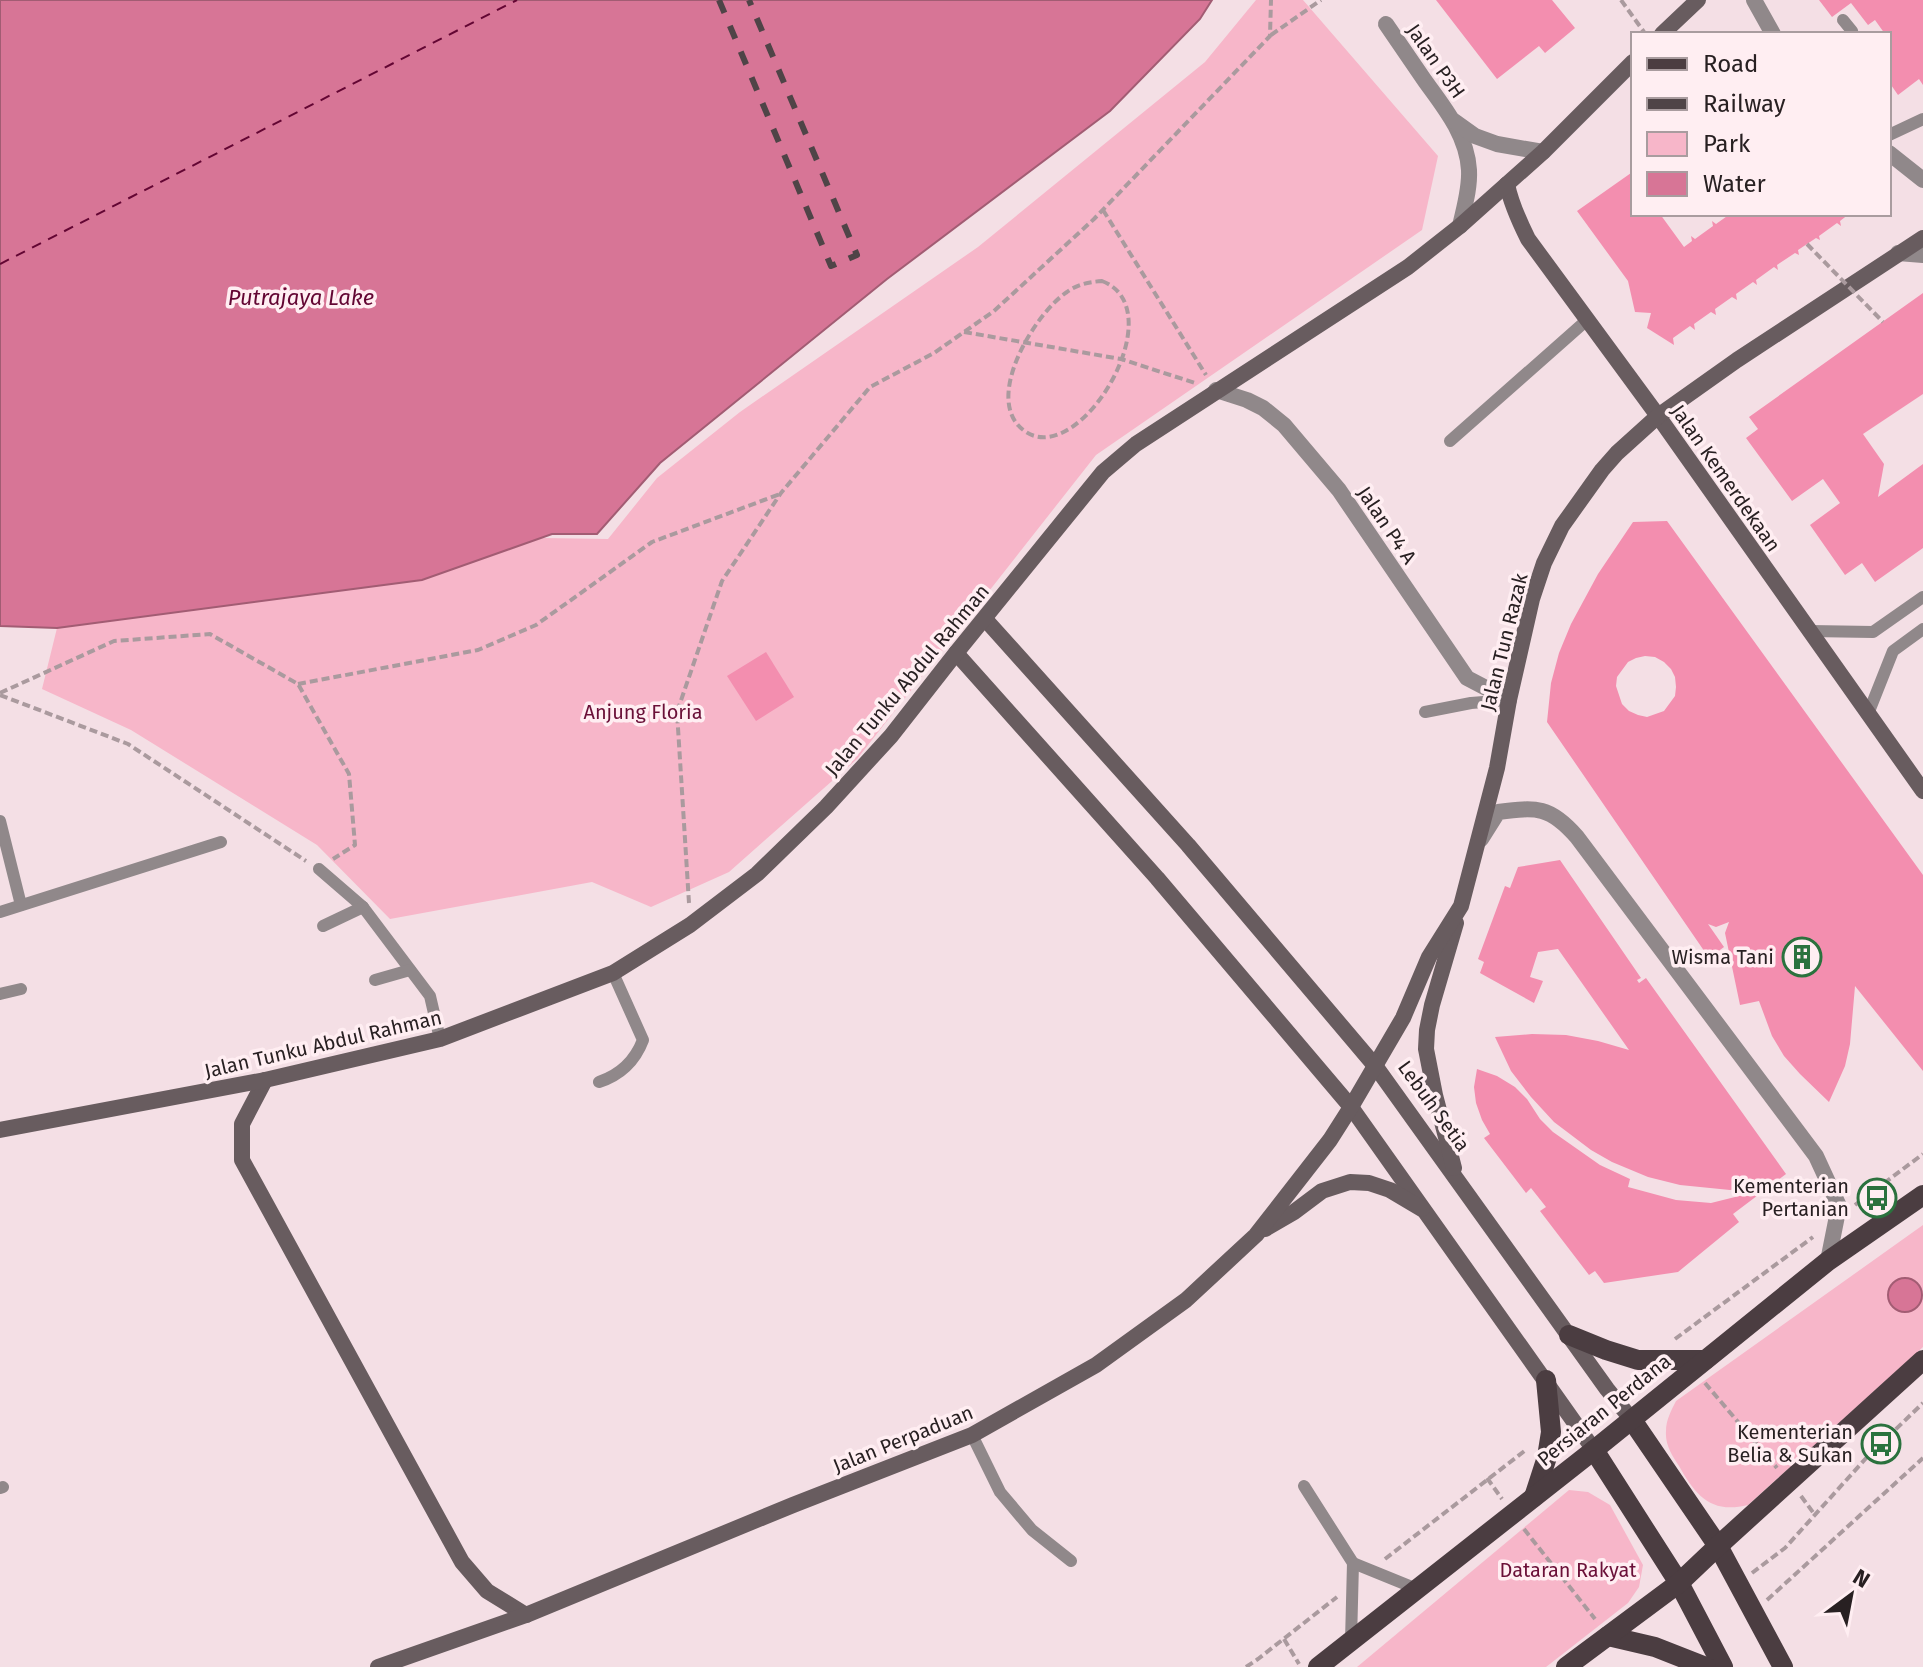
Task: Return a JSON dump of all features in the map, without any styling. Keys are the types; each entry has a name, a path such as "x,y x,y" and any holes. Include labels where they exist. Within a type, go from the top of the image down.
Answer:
{"main road":[{"name":"Persiaran Perdana","path":"1318,1667 1828,1261 1923,1195"},
{"path":"1569,1335 1638,1360 1699,1365"},
{"path":"1566,1667 1679,1583 1923,1360"},
{"path":"1534,1497 1547,1457 1551,1432 1546,1380"},
{"name":"Lebuh Setia","path":"1632,1420 1718,1546 1783,1667"},
{"path":"1594,1450 1679,1583 1723,1667"},
{"path":"1608,1636 1655,1647 1706,1667"}],"street":[{"path":"1664,32 1698,0"},
{"path":"1754,0 1772,32"},
{"name":"Jalan P3H","path":"1386,24 1454,121 1469,167 1460,226"},
{"name":"Jalan Tunku Abdul Rahman","path":"0,1130 265,1080 440,1039 613,973 690,925 757,874 826,807 891,736 1103,472 1136,444 1216,390 1408,267 1460,226 1543,152 1631,64"},
{"name":"Jalan P3H","path":"1454,121 1475,136 1497,144 1543,152"},
{"path":"1891,155 1923,180"},
{"name":"Jalan Kemerdekaan","path":"1507,184 1516,217 1528,239 1658,416 1923,791"},
{"name":"Jalan Tun Razak","path":"1351,1107 1403,1018 1429,957 1461,906 1497,768 1532,599 1544,563 1562,526 1602,470 1658,416 1737,360 1923,238"},
{"path":"1898,253 1923,255"},
{"name":"Jalan P4 A","path":"1216,390 1255,404 1284,425 1339,490 1467,678 1509,700"},
{"name":"Lebuh Setia","path":"985,619 1188,845 1376,1067 1632,1420"},
{"path":"956,653 1157,878 1351,1107 1594,1450"},
{"path":"1478,843 1498,812 1519,809 1540,809 1562,820 1577,837 1816,1156 1839,1206 1828,1261"},
{"path":"1456,1176 1426,1049 1432,1005 1461,906"},
{"path":"265,1080 242,1124 242,1160 462,1562 487,1591 526,1615"},
{"name":"Jalan Perpaduan","path":"378,1667 526,1615 972,1435 1096,1365 1186,1300 1256,1235 1330,1140 1351,1107"},
{"path":"1256,1235 1322,1191 1350,1182 1369,1183 1390,1190 1427,1212"}],"lane":[{"path":"1843,20 1851,32"},
{"path":"1891,134 1923,119"},
{"path":"1450,441 1587,320"},
{"path":"1810,631 1873,632 1923,597"},
{"path":"1868,714 1893,651 1923,629"},
{"path":"1425,712 1471,703 1509,700"},
{"path":"0,821 21,905"},
{"path":"0,912 221,842"},
{"path":"319,869 363,907 430,996 440,1039"},
{"path":"323,926 363,907"},
{"path":"375,980 410,970"},
{"path":"599,1082 616,1076 639,1051 643,1040 613,973"},
{"path":"0,994 21,989"},
{"path":"972,1435 1000,1492 1032,1530 1071,1561"},
{"path":"1304,1486 1353,1563 1351,1641"},
{"path":"1353,1563 1417,1589"}],"path":[{"path":"1270,35 1271,0"},
{"path":"690,925 677,712 722,581 781,493 870,387 934,353 994,311 1103,210 1270,35 1321,0"},
{"path":"1621,0 1644,32"},
{"path":"1103,210 1216,390"},
{"path":"1807,244 1883,322"},
{"path":"1102,281 1120,292 1127,305 1129,330 1121,359 1092,409 1063,433 1038,437 1027,433 1012,414 1008,390 1024,344 1035,325 1065,293 1087,283 1102,281"},
{"path":"964,332 1121,359 1216,390"},
{"path":"298,684 478,650 536,625 652,542 781,493"},
{"path":"210,634 298,684 349,774 355,845 319,869 128,744 0,694 114,641 210,634"},
{"path":"1699,1365 1815,1515"},
{"path":"1738,1584 1785,1548 1868,1456 1923,1403"},
{"path":"1753,1613 1923,1458"},
{"path":"1487,1478 1608,1636"},
{"path":"1284,1639 1301,1667"}],"green space":[{"name":"Anjung Floria","path":"1256,0 1303,0 1438,156 1422,230 1096,455 857,759 729,872 651,907 592,882 390,919 317,845 131,730 42,689 57,628 422,580 542,538 608,539 657,478 740,412 978,247 1205,62"},
{"path":"1923,1225 1923,1347 1748,1505 1724,1507 1706,1500 1692,1486 1668,1445 1667,1423 1676,1401"},
{"name":"Dataran Rakyat","path":"1569,1490 1588,1492 1610,1505 1643,1565 1639,1587 1628,1603 1546,1667 1357,1667"}],"water":[{"name":"Putrajaya Lake","path":"0,0 1212,0 1200,19 1110,111 887,279 660,463 597,534 552,534 422,580 57,628 0,626"},
{"path":"1905,1278 1917,1283 1922,1295 1917,1307 1905,1312 1893,1307 1888,1295 1893,1283"}],"building":[{"path":"1436,0 1552,0 1575,28 1545,53 1539,46 1497,79"},
{"path":"1819,0 1923,0 1923,85 1919,79 1898,95 1891,85 1891,32 1884,32 1875,20 1868,25 1851,3 1832,17"},
{"path":"1631,173 1631,216 1661,216 1684,247 1692,241 1691,236 1695,239 1713,226 1712,221 1716,224 1727,216 1846,216 1840,221 1841,226 1837,223 1819,236 1820,240 1816,238 1798,250 1799,255 1795,253 1777,265 1778,270 1774,267 1756,280 1757,285 1753,282 1736,294 1737,300 1732,297 1715,309 1716,315 1711,312 1694,324 1695,330 1690,326 1673,338 1674,345 1647,328 1651,313 1635,312 1628,281 1577,211"},
{"path":"1923,293 1923,394 1863,434 1884,464 1878,497 1923,464 1923,548 1875,582 1862,563 1845,575 1810,525 1840,503 1823,479 1792,501 1746,438 1758,429 1749,417"},
{"path":"1667,521 1923,875 1923,1071 1855,986 1850,1044 1845,1066 1829,1102 1784,1056 1772,1036 1759,1001 1740,1005 1725,933 1729,922 1716,927 1708,924 1724,947 1709,958 1547,722 1551,683 1571,624 1598,574 1633,522","holes":["1645,656 1655,657 1671,669 1675,677 1675,696 1664,711 1647,717 1629,711 1622,704 1616,686 1617,677 1628,662"]},
{"path":"766,652 794,697 756,721 727,676"},
{"path":"1560,860 1641,978 1637,980 1639,983 1646,978 1786,1174 1733,1214 1739,1222 1678,1272 1604,1283 1595,1271 1589,1275 1540,1211 1546,1207 1531,1188 1526,1193 1484,1138 1490,1134 1476,1103 1474,1087 1477,1069 1515,1087 1553,1132 1600,1165 1630,1179 1628,1187 1676,1200 1711,1203 1766,1186 1730,1190 1680,1185 1648,1177 1612,1162 1554,1122 1511,1071 1495,1037 1566,1035 1629,1050 1558,949 1538,952 1530,977 1543,981 1534,1003 1480,973 1484,962 1478,959 1505,886 1510,888 1518,867"}],"ferry route":[{"path":"0,264 517,0"}],"railway":[{"path":"719,0 831,266 857,255 749,0"}],"place":[{"name":"Wisma Tani","path":"1802,957"},
{"name":"Kementerian Pertanian","path":"1877,1198"},
{"name":"Kementerian Belia & Sukan","path":"1881,1444"}]}
